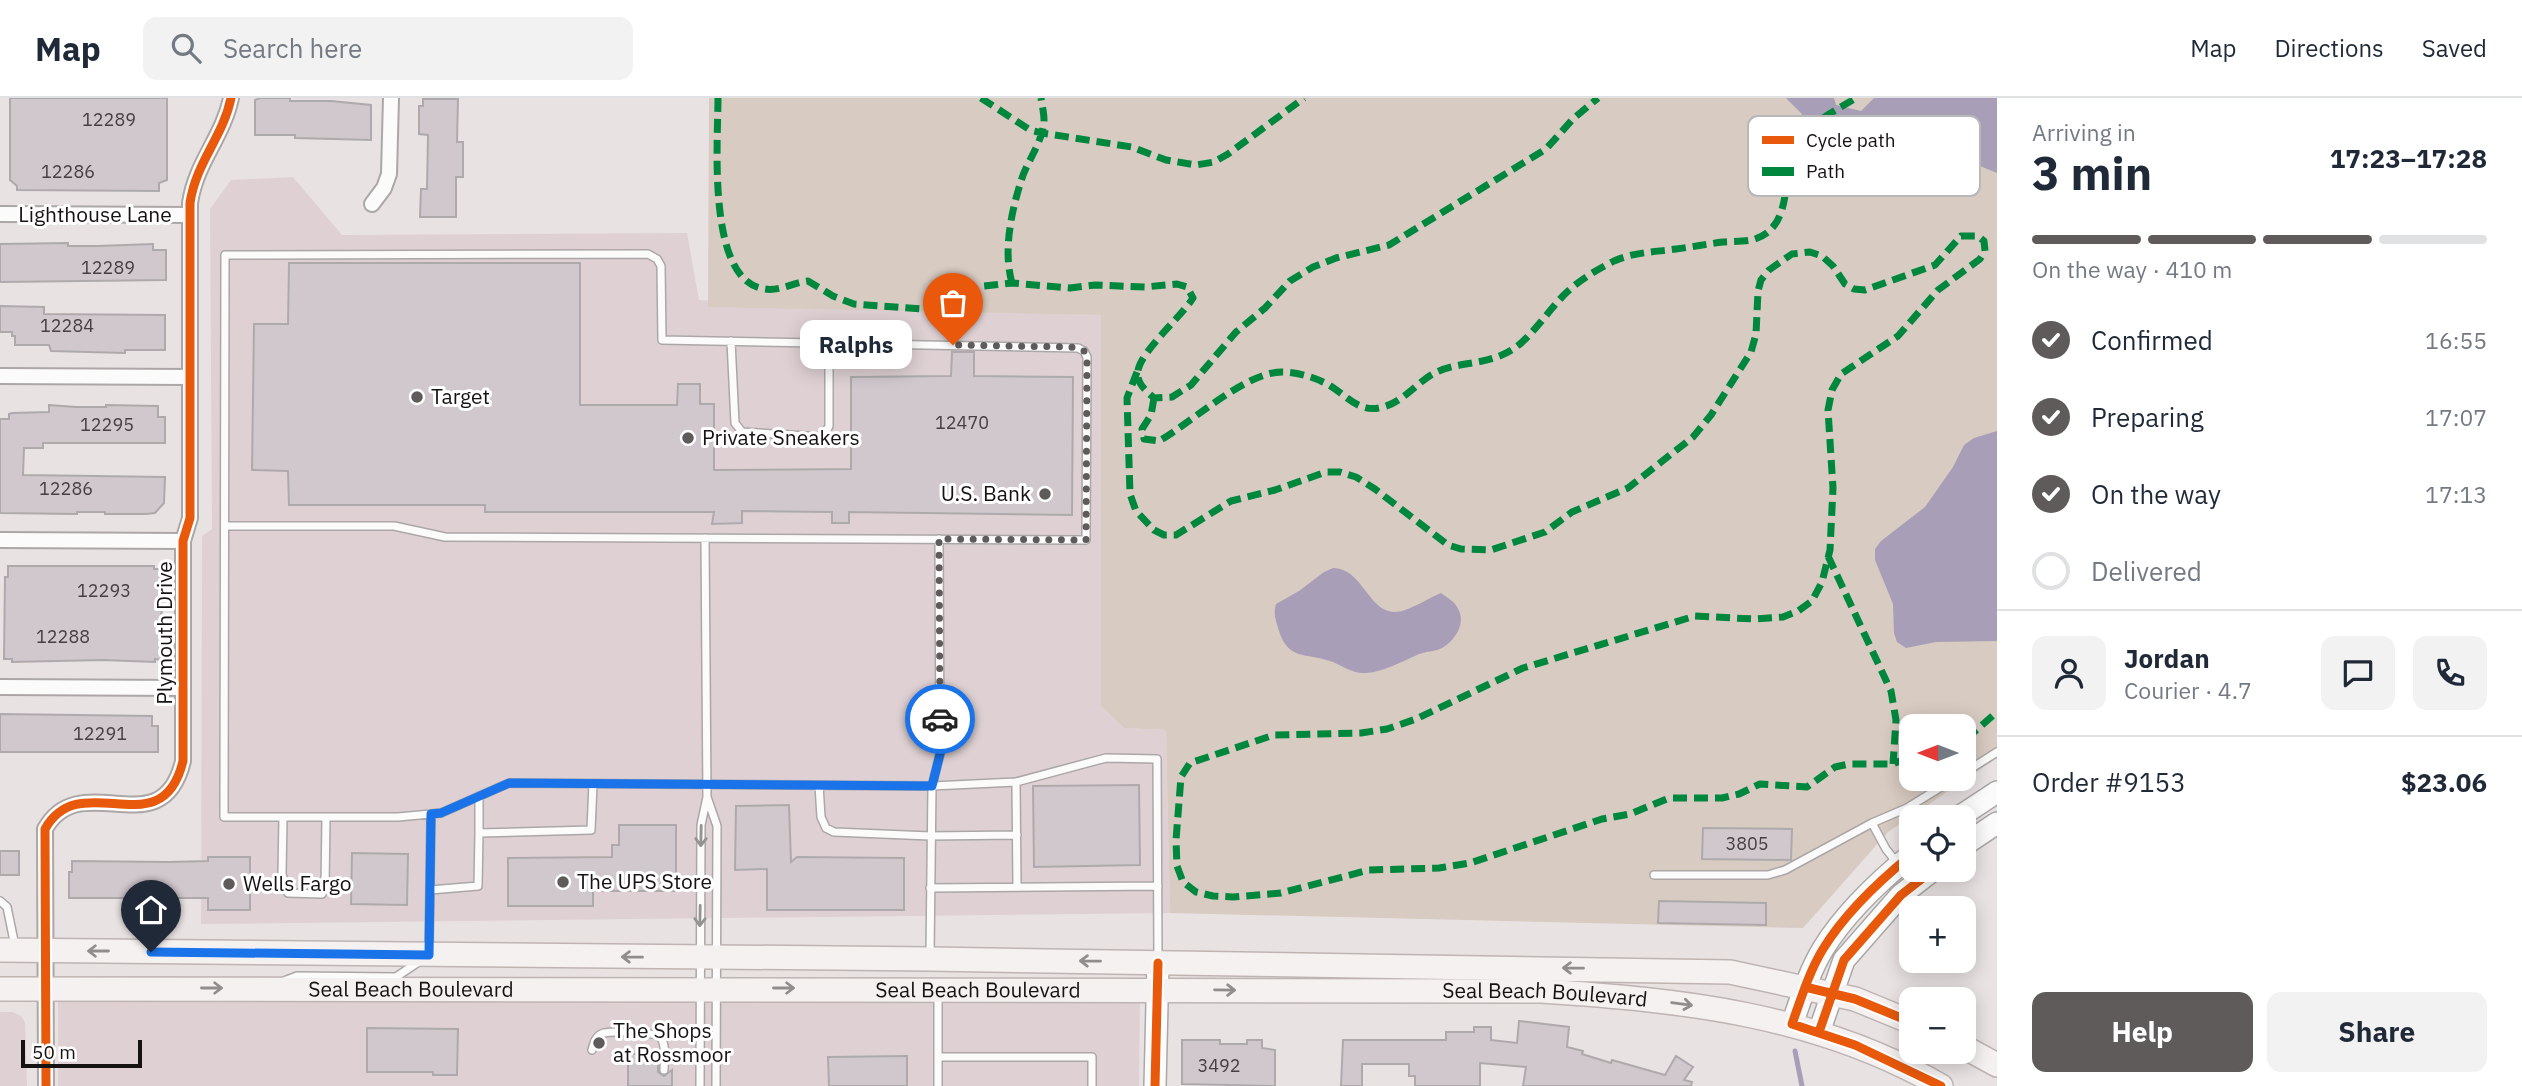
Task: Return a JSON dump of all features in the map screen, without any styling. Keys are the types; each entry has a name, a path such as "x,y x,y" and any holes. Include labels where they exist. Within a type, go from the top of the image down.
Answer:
{"main road":[{"path":"1976,806 1997,792"},
{"path":"1976,837 1997,823"},
{"path":"1792,1024 1805,986 1823,948 1883,878 1899,865"},
{"path":"1819,1032 1844,960 1901,895 1918,882"},
{"name":"Seal Beach Boulevard","path":"8,950 930,959 1717,971 1805,986 1855,999 1899,1017"},
{"path":"1155,1086 1158,962"},
{"name":"Seal Beach Boulevard","path":"0,989 1541,991 1638,998 1716,1008 1792,1024 1887,1059 1933,1084"},
{"path":"1976,1053 1997,1065"}],"street":[{"name":"Plymouth Drive","path":"46,1086 45,829 52,817 65,806 78,803 156,802 168,794 180,775 183,761 183,541 190,518 190,215 193,183 228,115 231,98"},
{"path":"372,204 390,174 391,98"},
{"name":"Lighthouse Lane","path":"0,214 190,215"},
{"path":"0,376 190,377"},
{"path":"0,540 183,541"},
{"path":"0,687 183,688"}],"lane":[{"path":"225,526 394,526 445,537 1086,540 1087,358 1084,351 1071,347 662,340 661,266 657,259 648,254 225,255 224,817 398,817 441,813 509,783 932,786 1016,782 1106,758 1157,760 1158,962"},
{"path":"731,341 735,423 742,432 823,437 829,426 829,342"},
{"path":"705,538 706,786 717,826 708,957 716,1086"},
{"path":"930,959 932,786 940,754 939,539"},
{"path":"1976,765 1997,752"},
{"path":"1016,782 1017,887"},
{"path":"479,833 591,830 593,784"},
{"path":"819,785 821,817 826,828 834,832 930,836 1017,835"},
{"path":"1654,875 1768,875 1784,870 1872,823 1907,808 1935,791"},
{"path":"430,890 478,886 479,796"},
{"path":"701,1086 708,957 701,825 707,797"},
{"path":"265,988 297,976 396,977 429,955 431,814"},
{"path":"283,817 282,874 288,893 322,894 325,887 326,817"},
{"path":"1872,823 1886,849 1899,857"},
{"path":"930,888 1158,886"},
{"path":"0,901 7,908 8,950"},
{"path":"938,989 938,1086"},
{"path":"592,1050 596,1038 604,1033 650,1034 660,1037 664,1045 664,1070"},
{"path":"938,1057 1092,1058 1092,1086"}],"shaded area":[{"path":"709,98 1997,98 1997,758 1976,772 1976,714 1899,714 1899,791 1948,791 1928,805 1899,805 1899,825 1888,832 1803,928 1170,913 1166,730 1124,728 1101,706 1101,315 708,307"},
{"path":"1786,98 1834,98 1836,105 1861,111 1874,98 1997,98 1997,173 1980,166 1980,116 1803,116"},
{"path":"293,177 342,235 687,233 699,300 1101,315 1101,706 1124,728 1166,730 1170,913 201,924 202,536 212,529 210,209 231,180"},
{"path":"1997,431 1997,641 1936,642 1906,648 1897,642 1894,633 1893,604 1875,560 1875,549 1881,541 1925,507 1953,467 1964,445 1974,438"},
{"path":"1333,568 1344,570 1353,576 1375,602 1383,609 1393,612 1405,610 1441,593 1454,603 1460,613 1458,630 1452,640 1442,648 1366,673 1299,654 1287,647 1283,640 1275,614 1276,604"},
{"name":"The Shops at Rossmoor","path":"58,1000 1140,1000 1139,1086 58,1086"},
{"path":"0,1012 13,1012 25,1022 27,1086 0,1086"}],"building":[{"path":"10,98 167,98 167,180 159,183 159,191 17,190 17,186 10,180"},
{"path":"260,98 371,105 371,140 255,135 255,100"},
{"path":"423,99 458,99 457,142 463,142 463,177 456,177 456,217 420,217 421,189 427,189 428,135 419,134 419,106 423,106"},
{"path":"68,243 68,246 153,244 153,250 166,250 166,280 0,282 0,244"},
{"path":"289,263 580,263 580,405 677,405 678,384 700,384 700,404 714,404 714,470 851,469 851,377 951,376 952,352 974,352 974,376 1073,377 1072,515 849,512 849,523 832,523 832,512 742,511 742,523 712,524 714,512 485,512 485,505 289,505 288,471 252,470 254,324 288,324"},
{"path":"0,306 44,307 44,314 165,315 165,350 125,350 125,353 51,351 49,345 15,345 12,332 0,332"},
{"path":"49,405 158,406 158,417 165,417 165,443 43,443 43,448 24,448 23,475 165,477 164,503 155,513 0,513 0,419 9,419 9,414 12,413 49,412"},
{"path":"8,566 154,566 154,569 162,569 161,660 12,662 12,659 4,659 5,577 8,577"},
{"path":"0,714 152,716 152,726 158,726 158,752 0,752"},
{"path":"1139,785 1140,865 1034,867 1033,786"},
{"path":"789,805 791,862 797,857 904,858 904,910 767,910 767,869 735,870 736,806"},
{"path":"619,825 676,825 676,891 593,891 593,906 508,906 508,858 612,857 612,845 619,845"},
{"path":"1703,828 1792,829 1791,860 1702,859"},
{"path":"0,851 19,851 19,875 0,875"},
{"path":"352,853 408,854 407,905 351,904"},
{"path":"208,857 250,857 250,910 208,910 208,898 69,898 69,872 72,872 72,861 208,861"},
{"path":"1659,901 1766,903 1766,925 1658,923"},
{"path":"1519,1021 1569,1027 1567,1047 1611,1063 1612,1060 1665,1075 1676,1056 1693,1067 1684,1080 1692,1082 1691,1086 1523,1086 1526,1067 1480,1063 1480,1086 1415,1086 1415,1076 1409,1076 1409,1064 1362,1064 1362,1086 1341,1086 1343,1040 1446,1040 1446,1032 1474,1032 1474,1027 1491,1027 1491,1040 1517,1043"},
{"path":"367,1028 458,1029 457,1075 433,1075 433,1072 367,1072"},
{"path":"1182,1040 1220,1040 1220,1044 1247,1044 1247,1040 1262,1040 1262,1048 1275,1050 1275,1086 1182,1084"},
{"path":"628,1054 658,1054 658,1072 664,1076 672,1070 672,1086 628,1086"},
{"path":"907,1056 907,1086 829,1086 828,1057"}],"waterway":[{"path":"1795,1051 1802,1086"}],"marked path":[{"path":"718,98 717,173 723,233 731,258 743,278 767,289 779,289 808,281 833,296 854,304 923,309 946,306 984,286 1012,283 1070,288 1177,284 1187,287 1193,298 1153,344 1140,363 1138,371 1140,383 1154,398 1172,397 1191,385 1236,332 1265,308 1290,281 1313,267 1336,258 1389,245 1546,149 1573,119 1598,98"},
{"path":"981,98 1030,130 1132,147 1166,160 1196,165 1214,162 1228,154 1304,98"},
{"path":"1012,283 1008,258 1011,219 1021,181 1043,128 1041,98"},
{"path":"1828,116 1856,98"},
{"path":"1154,398 1151,415 1142,429 1144,439 1159,441 1235,389 1267,374 1287,372 1313,378 1366,408 1390,405 1441,370 1509,352 1526,339 1574,286 1614,261 1645,253 1755,239 1768,232 1776,222 1785,196"},
{"path":"1137,372 1127,398 1130,494 1136,511 1154,530 1164,535 1176,535 1231,501 1275,490 1326,472 1340,472 1356,477 1375,489 1448,545 1461,549 1491,550 1545,532 1572,512 1628,488 1693,437 1711,415 1751,352 1756,334 1761,280 1769,270 1792,254 1810,252 1822,256 1833,266 1845,284 1854,289 1865,290 1935,265 1961,236 1978,236 1984,241 1985,251 1980,259 1938,290 1898,336 1841,374 1832,390 1828,410 1833,488 1830,550 1822,582 1812,601 1783,617 1754,619 1695,616 1523,668 1416,719 1387,729 1361,733 1274,735 1190,763 1181,777 1176,840 1177,866 1183,882 1196,892 1233,897 1281,893 1369,870 1439,868 1470,863 1602,819 1630,814 1669,798 1722,798 1739,794 1760,784 1807,787 1835,767 1849,764 1893,764 1899,761"},
{"path":"1828,556 1891,691 1896,720 1893,764"},
{"path":"1976,730 1997,712"}],"cycle path":[{"path":"46,1086 45,829 60,811 79,804 140,804 158,800 173,787 183,761 183,541 190,518 190,203 198,175 222,125 231,98"},
{"path":"1899,865 1841,923 1823,949 1792,1024 1855,1045 1941,1086"},
{"path":"1819,1032 1844,960 1901,895 1918,882"},
{"path":"1155,1086 1158,963"},
{"path":"1805,987 1855,999 1899,1017"}],"way so far":[{"path":"940,719 939,539 1086,540 1087,358 1084,351 1071,347 953,345"}],"place":[{"name":"Ralphs","path":"953,345"},
{"name":"Target","path":"417,397"},
{"name":"Private Sneakers","path":"688,438"},
{"name":"U.S. Bank","path":"1045,494"},
{"name":"The UPS Store","path":"563,882"},
{"name":"Wells Fargo","path":"229,884"},
{"name":"The Shops at Rossmoor","path":"599,1043"}],"route":[{"path":"151,952 429,955 431,814 441,813 509,783 932,786 940,754 940,719"}]}
